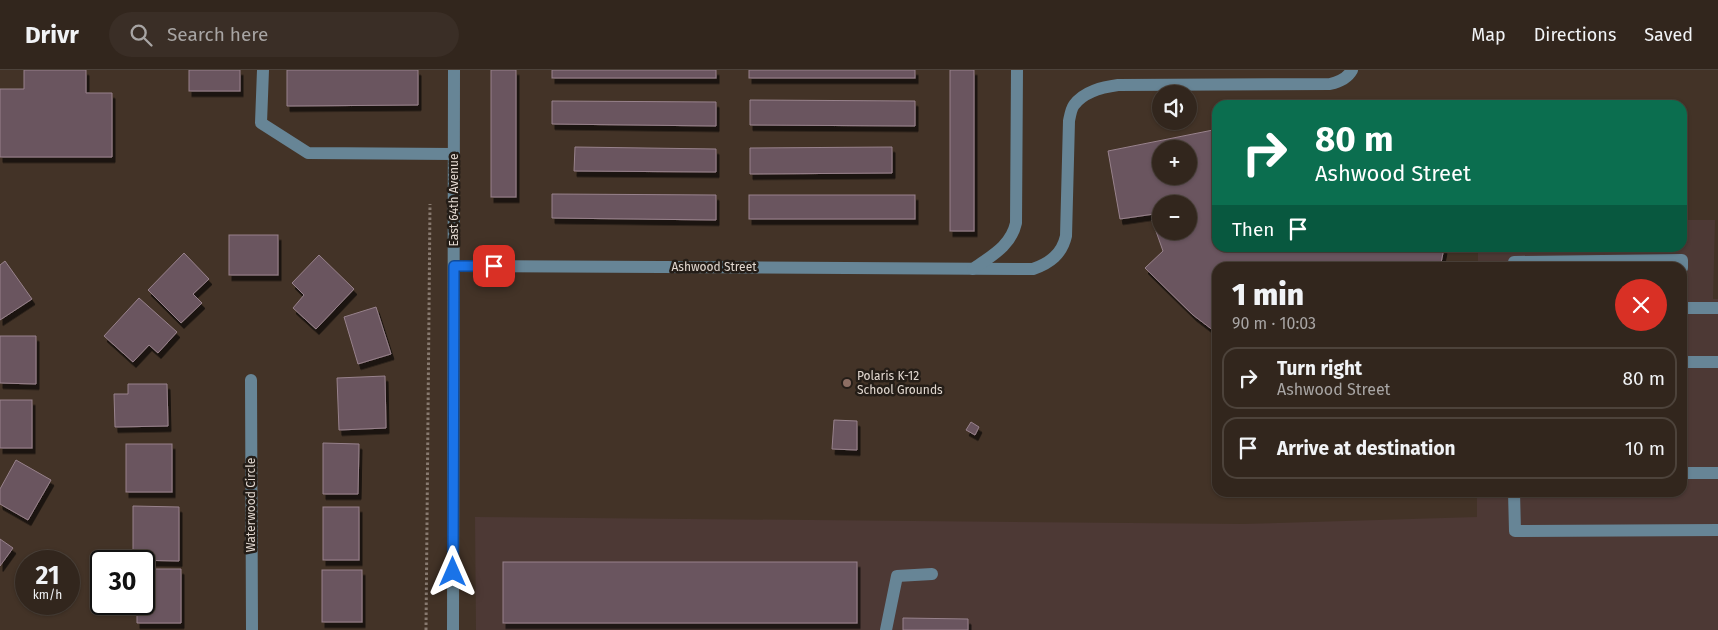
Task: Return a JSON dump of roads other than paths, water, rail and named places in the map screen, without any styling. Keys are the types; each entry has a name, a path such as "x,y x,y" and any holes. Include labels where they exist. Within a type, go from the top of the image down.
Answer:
{"street":[{"path":"263,70 261,123 308,153 454,154"},
{"name":"East 64th Avenue","path":"453,630 454,70"},
{"path":"973,269 1010,241 1015,228 1017,70"},
{"name":"Ashwood Street","path":"454,266 1033,270 1056,256 1063,246 1066,236 1068,121 1074,105 1088,93 1102,87 1118,85 1330,84 1341,81 1352,70"},
{"path":"1514,262 1672,260 1682,260 1682,262"},
{"path":"1687,308 1718,308"},
{"path":"1687,362 1718,362"},
{"name":"Waterwood Circle","path":"251,380 252,630"},
{"path":"1687,473 1718,473"},
{"path":"1514,497 1515,531 1718,530"},
{"path":"886,630 897,576 932,574"}],"place":[{"name":"Polaris K-12 School Grounds","path":"847,383"}]}
